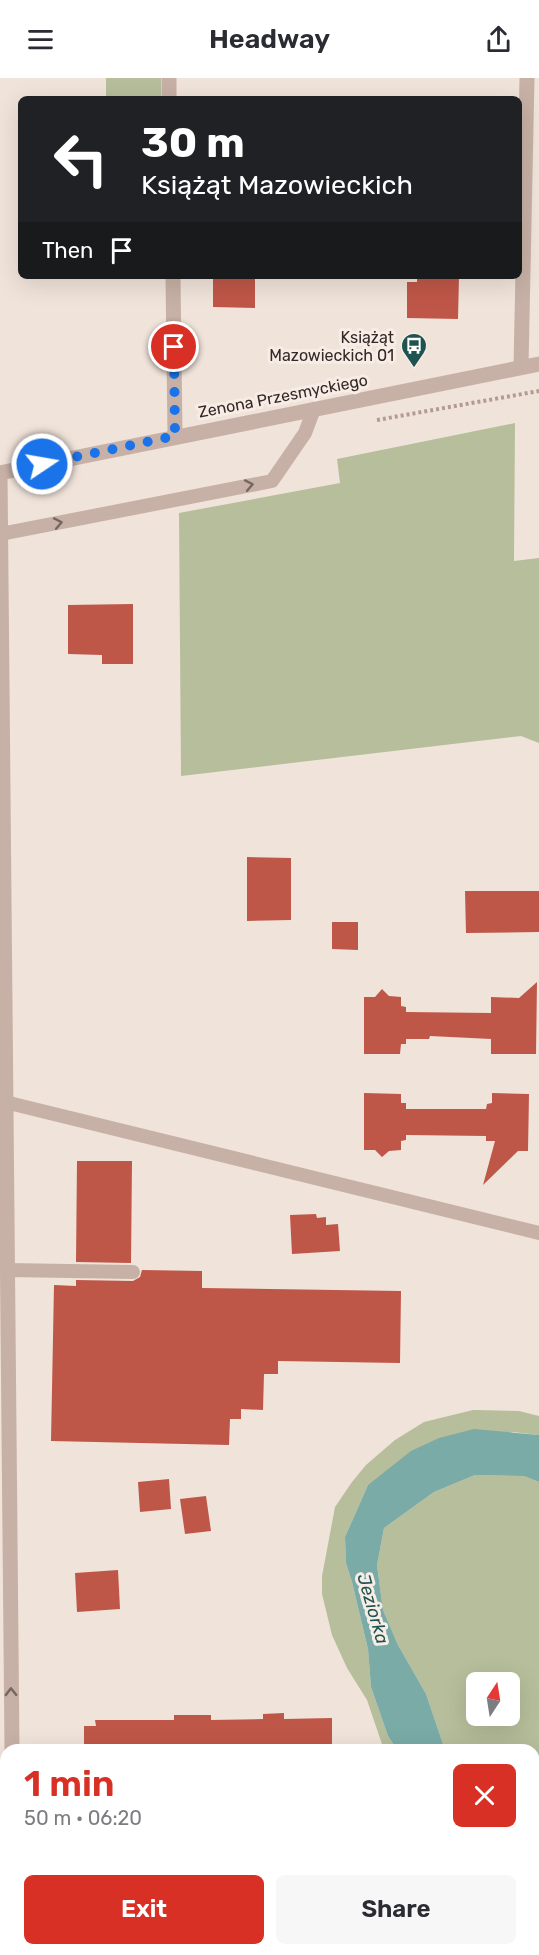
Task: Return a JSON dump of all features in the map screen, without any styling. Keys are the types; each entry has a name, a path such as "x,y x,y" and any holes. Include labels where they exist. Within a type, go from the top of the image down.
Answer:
{"street":[{"path":"169,78 169,96"},
{"path":"521,367 527,78"},
{"path":"172,279 175,436"},
{"name":"Zenona Przesmyckiego","path":"0,473 539,364"},
{"path":"0,473 7,1270 5,1390 12,1744"}],"lane":[{"path":"1,534 272,481 305,433 314,409"},
{"path":"5,1102 539,1233"},
{"path":"7,1270 133,1272"}],"green space":[{"path":"106,78 161,78 161,96 106,96"},
{"path":"515,423 514,561 539,558 539,743 521,736 181,776 179,513 340,483 337,459"},
{"path":"473,1410 519,1411 539,1416 539,1435 513,1432 368,1485 345,1537 346,1563 368,1649 371,1687 388,1736 393,1744 382,1744 367,1700 347,1668 332,1635 322,1594 322,1576 335,1507 366,1465 395,1440 424,1422"},
{"path":"475,1475 524,1476 539,1482 539,1744 443,1744 426,1694 398,1645 383,1610 377,1565 384,1528 434,1492"}],"water":[{"name":"Jeziorka","path":"474,1429 539,1435 539,1482 524,1476 475,1475 434,1492 384,1528 377,1565 383,1610 398,1645 426,1694 443,1744 393,1744 388,1736 371,1687 368,1649 346,1563 345,1537 368,1485 411,1451 439,1438"}],"building":[{"path":"213,279 255,279 255,308 213,307"},
{"path":"417,279 459,279 458,319 407,318 407,282 417,282"},
{"path":"133,604 133,664 102,664 102,655 68,654 68,605"},
{"path":"247,857 291,858 291,920 247,921"},
{"path":"465,891 539,891 539,932 466,933"},
{"path":"332,922 358,922 358,950 332,949"},
{"path":"537,982 536,1054 491,1054 491,1039 430,1036 429,1039 406,1039 406,1044 401,1044 400,1054 364,1054 364,997 375,997 382,989 389,996 401,997 401,1006 406,1007 406,1012 491,1013 491,997 519,998"},
{"path":"364,1093 401,1094 401,1103 406,1103 406,1109 486,1109 487,1104 492,1103 492,1093 529,1094 528,1151 518,1151 483,1185 495,1141 486,1141 486,1136 406,1135 406,1140 401,1141 401,1150 389,1151 382,1157 375,1150 364,1150"},
{"path":"77,1161 132,1161 131,1263 76,1262"},
{"path":"316,1214 317,1218 326,1217 326,1225 338,1224 340,1251 292,1254 290,1215"},
{"path":"142,1270 202,1271 202,1288 401,1291 400,1363 278,1361 278,1374 264,1374 263,1410 241,1409 241,1419 230,1419 229,1445 51,1441 54,1285 76,1286 76,1280 133,1281 140,1277"},
{"path":"169,1479 171,1509 140,1512 138,1482"},
{"path":"206,1496 211,1531 185,1534 180,1499"},
{"path":"118,1570 120,1609 77,1612 75,1573"},
{"path":"284,1713 284,1719 332,1718 332,1744 84,1744 84,1726 96,1726 95,1720 174,1720 174,1715 211,1715 211,1720 263,1719 263,1714"}],"place":[{"name":"Książąt Mazowieckich 01","path":"414,369"}],"route":[{"path":"42,464 175,436 174,347"}]}
